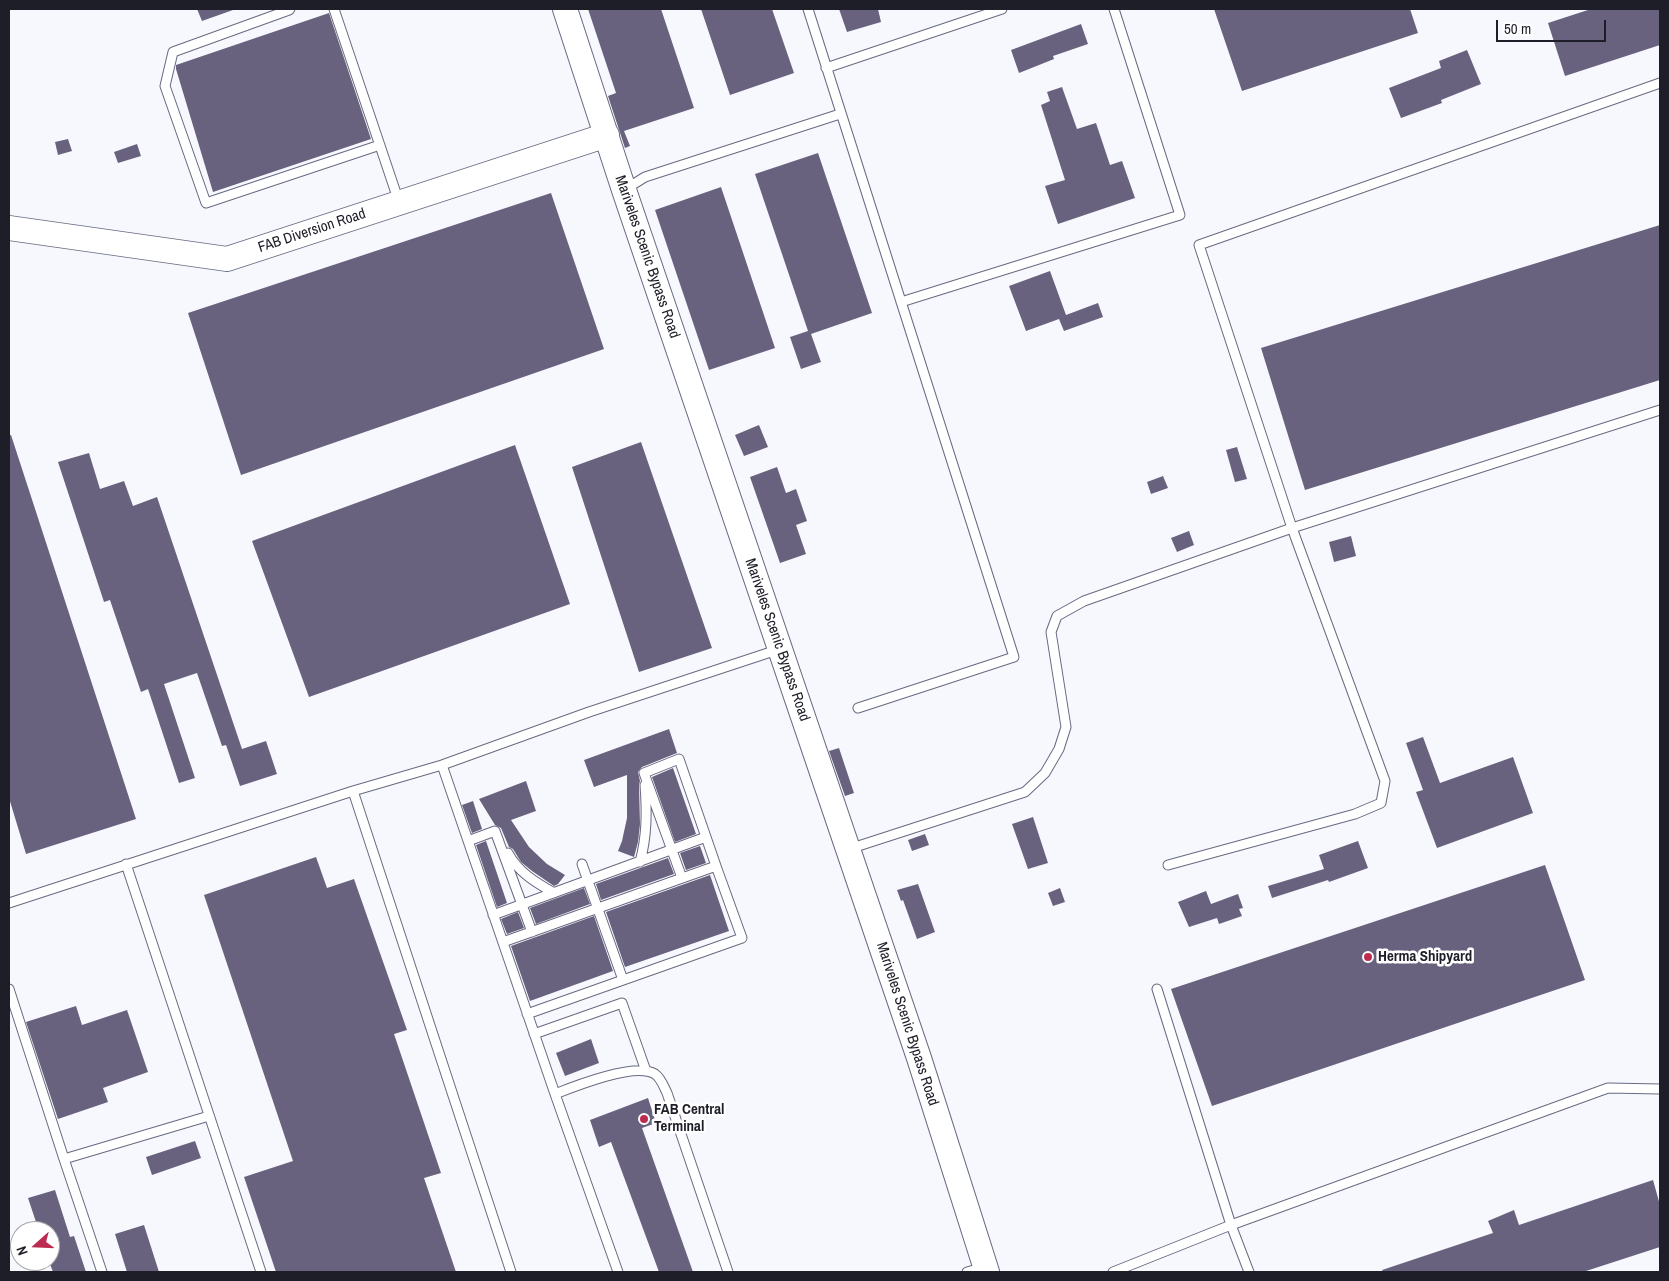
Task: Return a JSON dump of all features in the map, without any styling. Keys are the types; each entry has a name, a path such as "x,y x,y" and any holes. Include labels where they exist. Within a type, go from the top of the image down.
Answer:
{"main road":[{"name":"Mariveles Scenic Bypass Road","path":"565,9 624,190 922,1068 980,1270"},
{"name":"FAB Diversion Road","path":"9,228 227,260 607,134"}],"lane":[{"path":"290,9 173,52 165,86 206,203 380,145"},
{"path":"334,9 400,202"},
{"path":"808,9 1014,657 858,708"},
{"path":"826,68 1002,9"},
{"path":"901,302 1180,215 1114,9"},
{"path":"1168,866 1356,814 1382,803 1385,781 1292,528 1199,245 1660,83"},
{"path":"624,190 645,177 840,114"},
{"path":"848,849 1025,792 1045,774 1059,749 1066,728 1051,632 1057,616 1084,601 1292,528 1660,410"},
{"path":"9,903 353,791 442,765 589,712 780,649"},
{"path":"527,1014 742,938 679,759 644,773"},
{"path":"442,765 618,1272"},
{"path":"644,773 682,878"},
{"path":"640,862 644,846 647,814 644,773"},
{"path":"353,791 510,1272"},
{"path":"468,841 495,831"},
{"path":"495,831 511,860 529,878 554,893"},
{"path":"495,831 532,932"},
{"path":"493,915 706,837"},
{"path":"126,864 261,1272"},
{"path":"582,864 623,980"},
{"path":"503,942 716,866"},
{"path":"9,989 102,1272"},
{"path":"1157,989 1231,1225 1249,1272"},
{"path":"534,1034 622,1003 646,1071"},
{"path":"555,1094 585,1082 612,1075 638,1070 655,1073 661,1080 667,1093 728,1272"},
{"path":"1113,1272 1231,1225 1608,1088 1660,1089"},
{"path":"64,1159 209,1116"}],"building":[{"path":"197,9 233,9 233,10 202,21"},
{"path":"588,9 661,9 694,108 624,131 630,146 625,148 608,96 616,93"},
{"path":"701,9 772,9 794,73 730,95"},
{"path":"839,9 878,9 881,22 847,32"},
{"path":"1214,9 1410,9 1418,33 1242,91"},
{"path":"1591,9 1660,9 1660,45 1565,76 1548,23"},
{"path":"329,13 371,139 213,192 176,65"},
{"path":"1081,24 1088,44 1053,56 1054,59 1019,73 1011,50"},
{"path":"1467,50 1481,84 1441,100 1442,103 1401,118 1389,88 1441,68 1439,61"},
{"path":"1062,87 1077,129 1096,123 1110,165 1122,161 1135,198 1058,224 1045,186 1065,180 1041,105 1050,101 1047,92"},
{"path":"68,139 72,151 58,155 55,142"},
{"path":"137,144 141,156 118,163 114,152"},
{"path":"818,153 872,313 811,334 821,362 801,369 790,337 808,331 755,174"},
{"path":"721,187 775,348 709,370 655,210"},
{"path":"551,193 604,349 241,475 188,313"},
{"path":"1660,225 1660,380 1305,490 1261,348"},
{"path":"1050,271 1066,315 1098,303 1103,317 1064,331 1059,319 1026,331 1009,286"},
{"path":"759,425 768,447 744,456 735,435"},
{"path":"9,435 11,435 136,819 26,854 9,798"},
{"path":"641,442 712,648 639,672 572,467"},
{"path":"515,445 570,604 309,697 252,541"},
{"path":"1237,447 1247,479 1235,482 1226,450"},
{"path":"89,453 100,489 124,481 133,506 157,497 242,749 266,741 277,774 240,786 226,745 222,746 197,673 164,684 195,778 179,783 148,689 141,692 110,600 104,602 58,462"},
{"path":"777,467 786,493 796,489 807,521 796,525 806,554 780,563 750,477"},
{"path":"1163,476 1168,488 1151,494 1147,482"},
{"path":"1189,531 1194,545 1177,552 1171,538"},
{"path":"1351,536 1356,556 1334,562 1329,542"},
{"path":"669,729 677,753 642,767 638,772 640,781 640,824 634,857 618,851 627,818 627,775 594,787 584,760"},
{"path":"1423,737 1440,783 1513,757 1533,813 1437,848 1416,792 1423,790 1406,743"},
{"path":"839,748 854,793 845,796 829,751"},
{"path":"673,768 696,834 675,842 652,777"},
{"path":"526,781 536,811 511,820 529,847 547,864 565,875 554,886 521,862 513,849 509,847 501,828 495,825 479,799"},
{"path":"473,801 482,829 472,833 462,805"},
{"path":"1033,817 1048,863 1028,869 1012,824"},
{"path":"925,834 929,845 912,851 908,840"},
{"path":"486,841 507,903 497,907 476,845"},
{"path":"1358,841 1368,868 1329,882 1328,880 1272,898 1268,886 1324,869 1319,855"},
{"path":"700,846 706,863 686,870 680,853"},
{"path":"316,857 327,888 354,879 407,1030 394,1034 441,1173 424,1178 456,1272 276,1272 244,1177 293,1161 204,895"},
{"path":"668,858 674,874 601,900 596,884"},
{"path":"1545,865 1585,980 1212,1106 1171,989"},
{"path":"710,875 729,931 625,967 606,912"},
{"path":"918,884 935,932 917,939 903,900 901,901 897,890"},
{"path":"584,888 590,904 536,924 530,908"},
{"path":"1060,888 1065,902 1053,906 1048,893"},
{"path":"1206,891 1211,904 1238,894 1243,908 1239,909 1242,916 1219,924 1217,918 1189,927 1178,902"},
{"path":"518,912 524,928 507,934 501,919"},
{"path":"594,916 613,971 530,1001 511,946"},
{"path":"76,1006 82,1025 127,1010 148,1072 103,1088 108,1102 58,1119 26,1022"},
{"path":"591,1039 599,1063 565,1076 556,1053"},
{"path":"648,1098 656,1123 642,1128 693,1272 659,1272 611,1142 599,1147 590,1120"},
{"path":"195,1141 201,1158 152,1175 146,1157"},
{"path":"1653,1180 1660,1205 1660,1247 1583,1272 1383,1272 1382,1270 1493,1233 1488,1221 1514,1210 1519,1225"},
{"path":"55,1190 70,1237 74,1236 86,1272 53,1272 60,1271 60,1221 36,1221 28,1198"},
{"path":"144,1225 159,1272 127,1272 115,1234"}],"place":[{"name":"Herma Shipyard","path":"1368,957"},
{"name":"FAB Central Terminal","path":"644,1119"}]}
